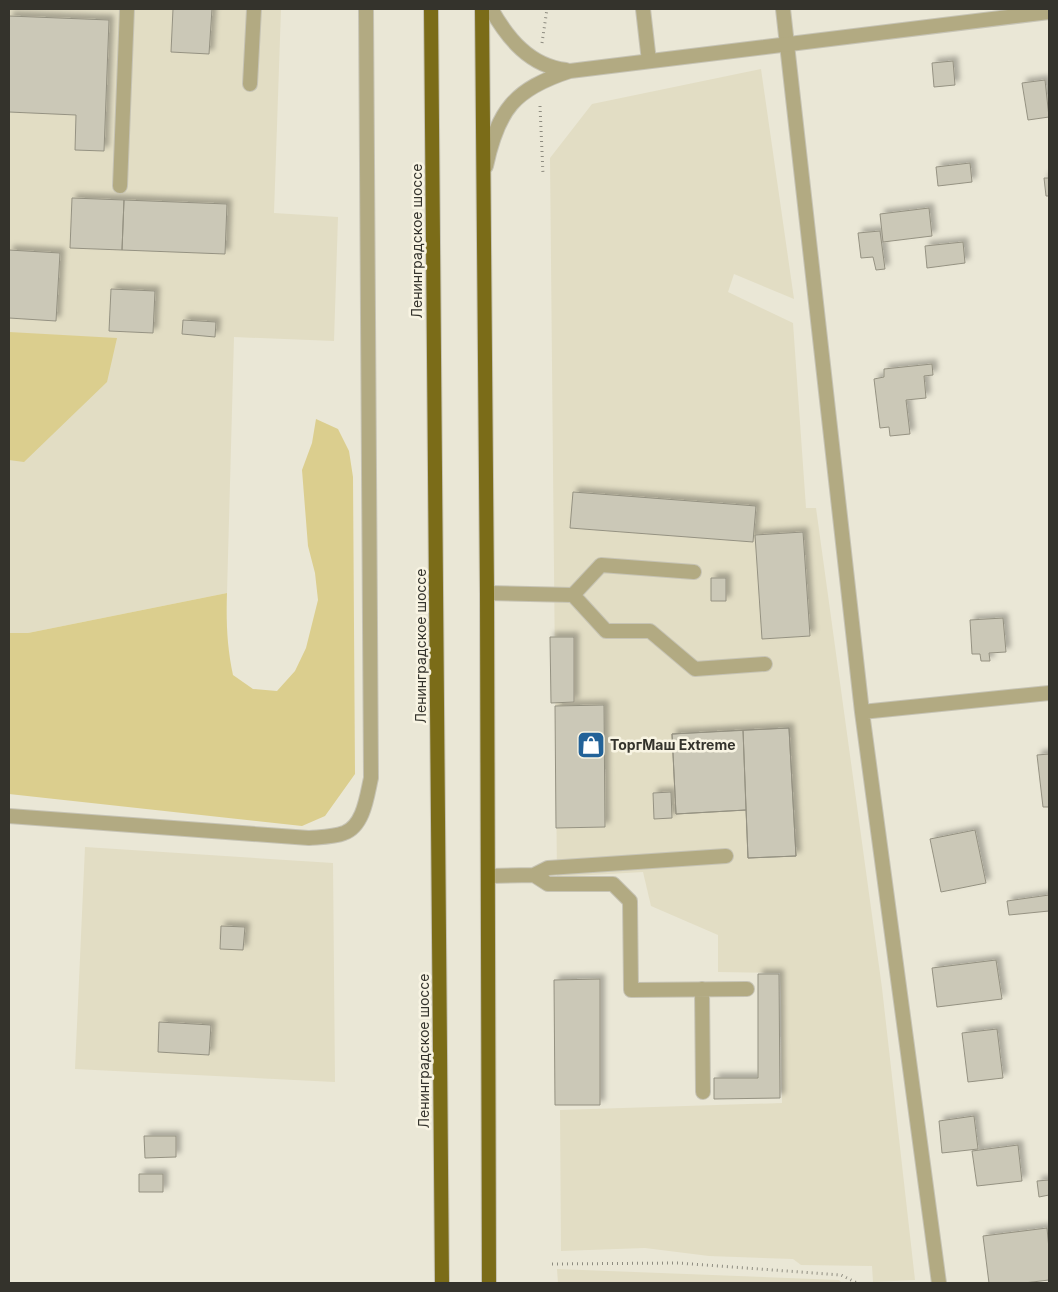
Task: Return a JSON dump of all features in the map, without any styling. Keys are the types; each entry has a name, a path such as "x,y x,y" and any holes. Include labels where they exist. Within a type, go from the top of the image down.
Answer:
{"highway":[{"name":"Ленинградское шоссе","path":"432,9 442,1283"},
{"path":"482,9 489,876 490,1283"}],"street":[{"path":"120,186 127,9"},
{"path":"250,84 254,9"},
{"path":"9,816 309,838 345,833 355,827 361,815 372,778 366,9"},
{"path":"490,9 507,34 537,62 555,69 570,71"},
{"path":"643,9 649,61"},
{"path":"783,9 862,712 939,1283"},
{"path":"483,181 498,123 509,107 520,95 538,82 570,71 1049,12"},
{"path":"573,595 602,565 694,572"},
{"path":"487,593 573,595 606,631 650,632 695,669 765,664"},
{"path":"862,712 1049,693"},
{"path":"489,876 534,875 548,868 726,856"},
{"path":"534,875 548,884 613,884 630,900 631,990 747,988"},
{"path":"702,989 703,1092"}],"path":[{"path":"537,62 541,49 546,9"},
{"path":"538,82 544,174"},
{"path":"552,1264 678,1263 841,1275 857,1283"}],"shaded area":[{"path":"9,9 281,9 274,213 338,217 334,341 234,337 227,593 28,633 9,633"},
{"path":"761,69 794,299 734,274 728,292 793,323 806,508 816,508 882,988 915,1280 873,1282 872,1266 801,1265 793,1259 709,1256 645,1248 561,1251 560,1110 782,1103 780,973 718,972 718,935 651,906 643,872 557,877 550,158 592,104"},
{"path":"9,332 117,338 107,382 24,462 9,460"},
{"path":"316,419 338,429 349,451 353,477 355,774 325,816 302,826 9,794 9,633 28,633 227,593 227,634 233,675 253,689 277,691 295,671 306,648 318,600 315,573 308,546 302,470 312,443"},
{"path":"85,847 333,863 335,1082 75,1069"},
{"path":"557,1269 839,1280 842,1283 558,1283"}],"building":[{"path":"173,9 212,9 209,54 171,52"},
{"path":"9,16 109,20 104,151 75,150 76,115 9,112"},
{"path":"953,61 955,85 934,87 932,63"},
{"path":"1045,80 1049,117 1028,120 1022,83"},
{"path":"970,163 972,182 938,186 936,167"},
{"path":"1044,178 1049,178 1049,196 1046,196"},
{"path":"72,198 124,200 122,250 70,248"},
{"path":"124,200 227,204 225,254 122,250"},
{"path":"929,208 932,236 883,242 880,214"},
{"path":"880,231 885,269 876,270 873,257 861,258 858,233"},
{"path":"963,242 965,263 927,268 925,246"},
{"path":"9,250 60,253 56,321 9,318"},
{"path":"111,289 155,291 153,333 109,331"},
{"path":"183,320 216,322 215,337 182,334"},
{"path":"932,364 933,375 924,376 926,398 906,400 910,434 890,436 889,427 880,428 874,379 884,377 884,369"},
{"path":"573,492 756,506 753,542 570,528"},
{"path":"803,532 810,636 762,639 755,535"},
{"path":"711,578 726,578 726,601 711,601"},
{"path":"1003,618 1006,652 989,653 990,661 981,661 980,654 972,654 970,620"},
{"path":"550,637 574,637 574,702 551,703"},
{"path":"604,705 605,827 556,828 555,706"},
{"path":"789,728 796,856 748,858 746,810 676,814 672,734"},
{"path":"789,728 796,856 748,858 743,730"},
{"path":"743,730 746,810 676,814 672,734"},
{"path":"1049,754 1049,807 1043,807 1037,755"},
{"path":"671,792 672,818 654,819 653,793"},
{"path":"975,830 986,883 941,892 930,839"},
{"path":"1049,895 1049,911 1009,915 1007,901"},
{"path":"221,926 245,927 243,950 220,949"},
{"path":"996,960 1002,999 937,1007 932,968"},
{"path":"758,974 779,974 780,1098 714,1099 714,1078 758,1078"},
{"path":"600,979 600,1105 555,1105 554,980"},
{"path":"159,1022 211,1025 209,1055 158,1052"},
{"path":"997,1029 1003,1078 968,1082 962,1033"},
{"path":"974,1116 978,1149 942,1153 939,1121"},
{"path":"144,1136 176,1136 176,1157 145,1158"},
{"path":"1018,1145 1022,1181 977,1186 972,1151"},
{"path":"139,1174 163,1174 163,1192 139,1192"},
{"path":"1049,1180 1049,1195 1039,1197 1037,1181"},
{"path":"1047,1228 1049,1280 1024,1283 989,1283 983,1236"}],"place":[{"name":"ТоргМаш Extreme","path":"591,745"}]}
